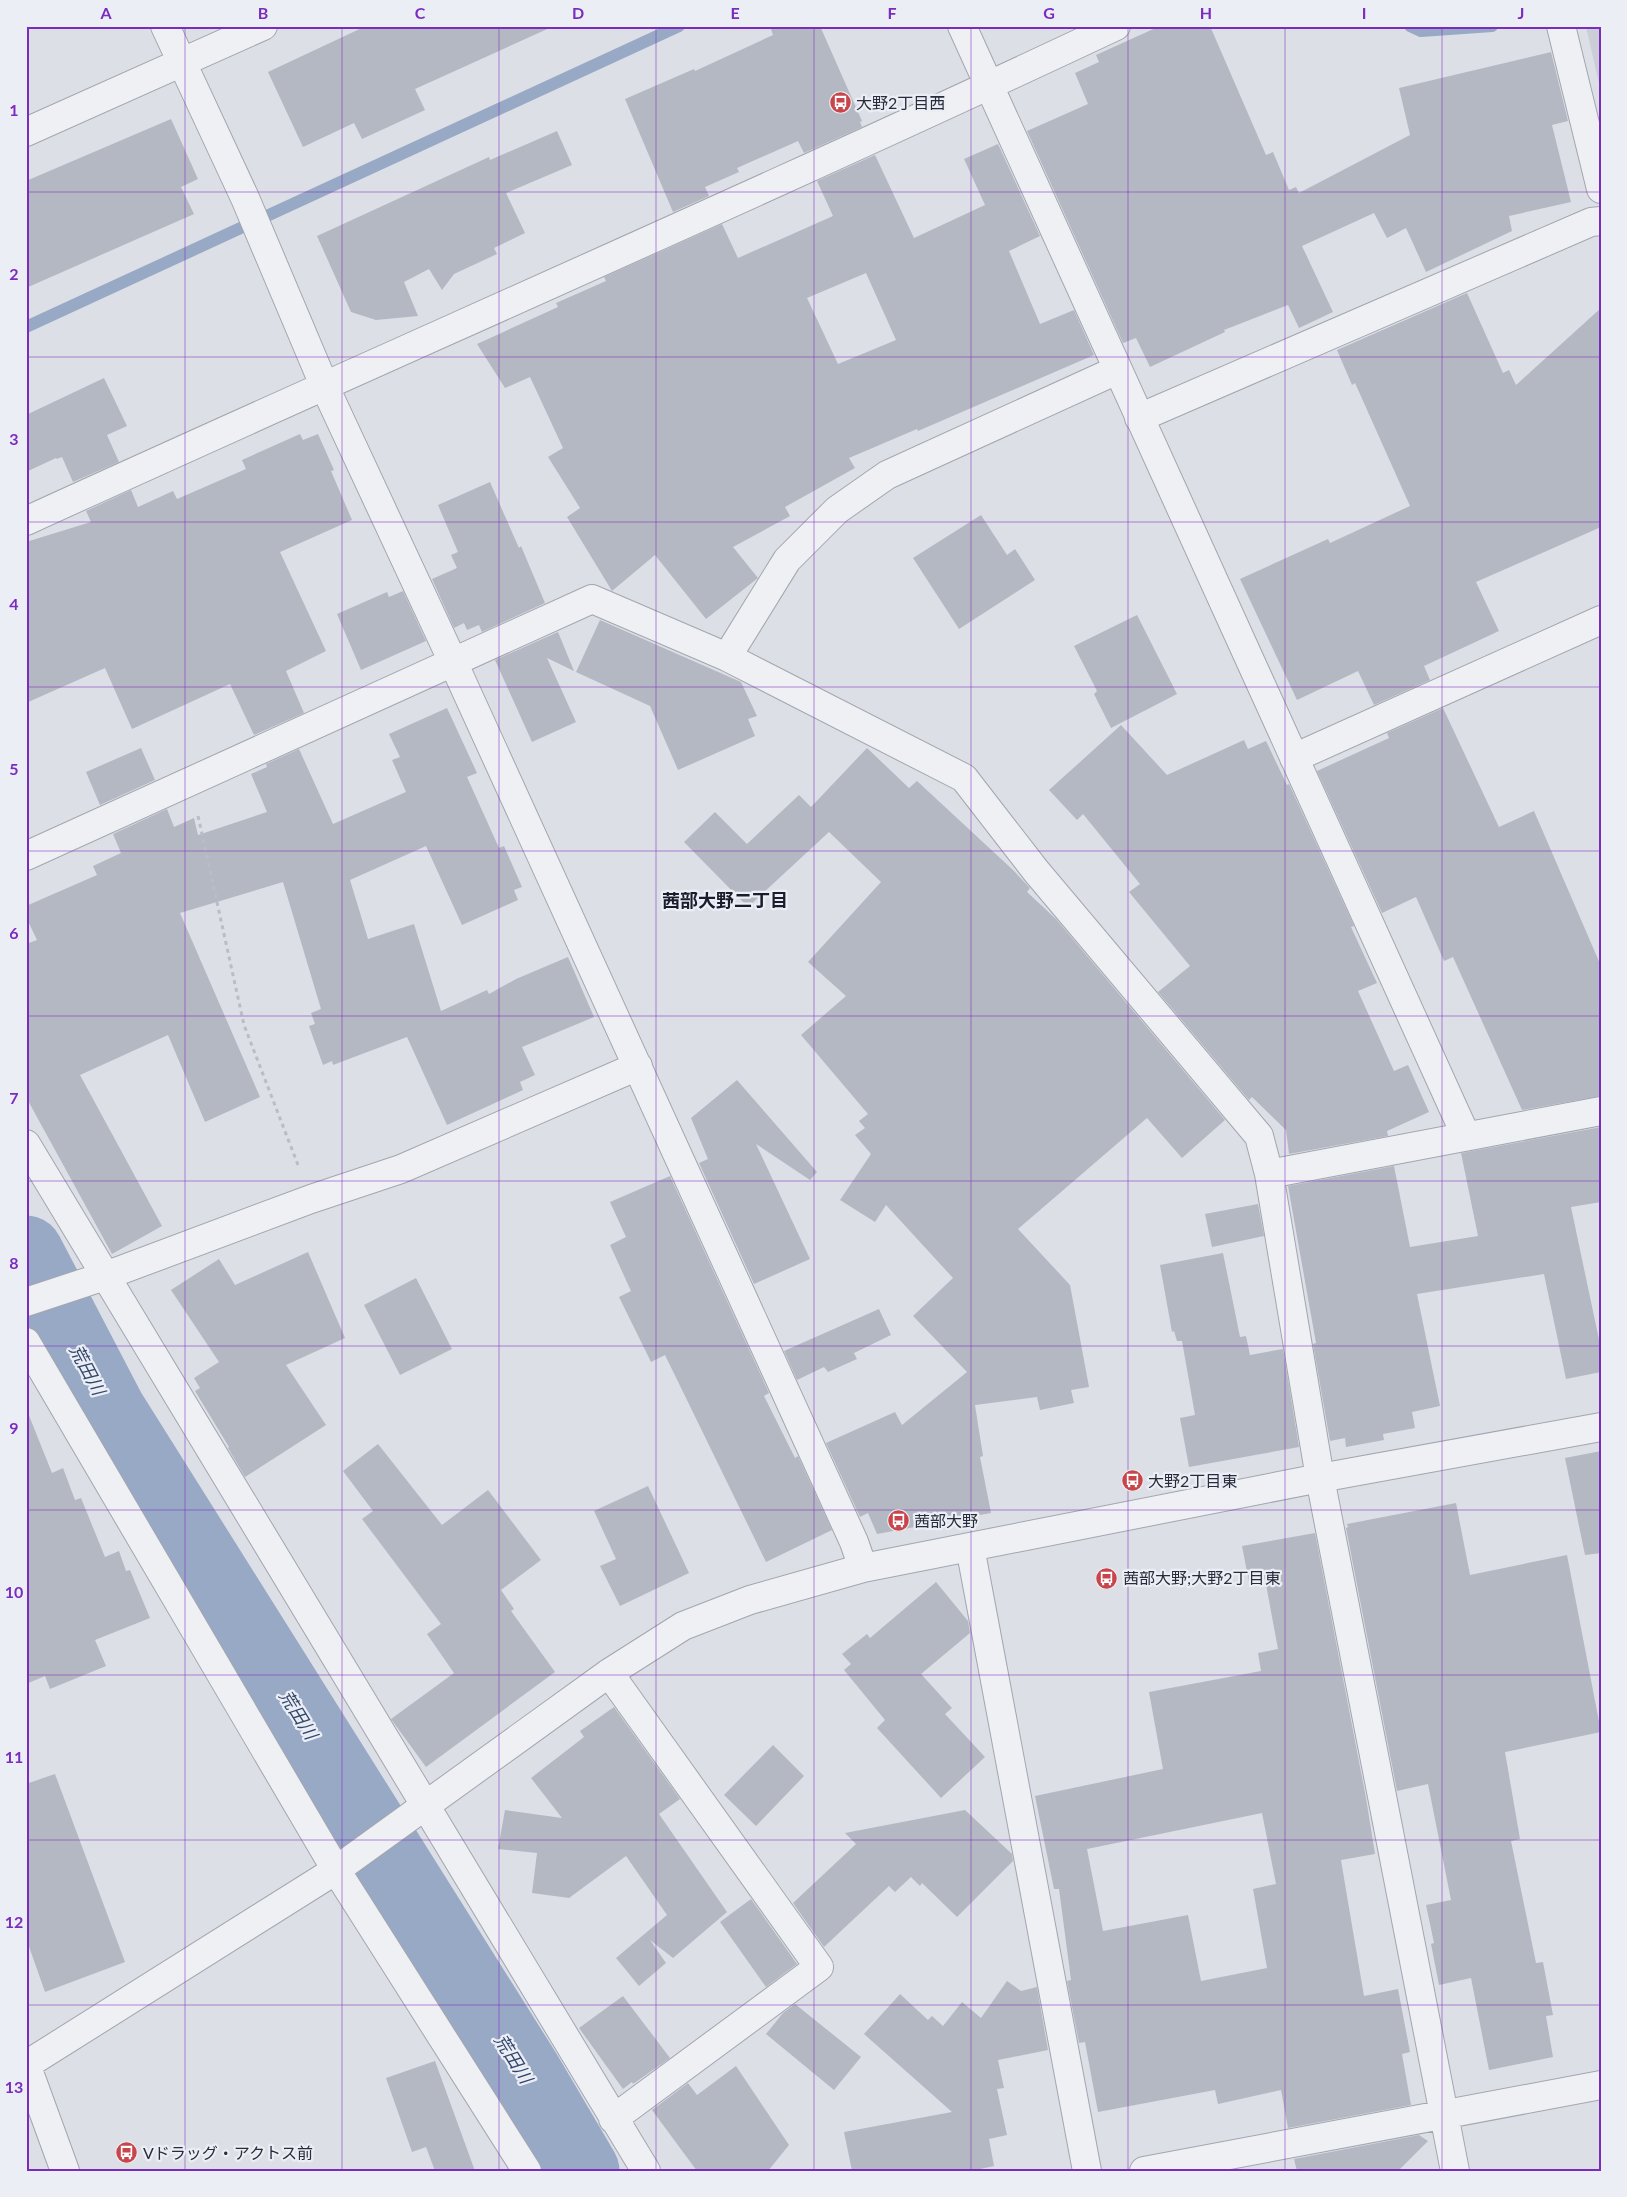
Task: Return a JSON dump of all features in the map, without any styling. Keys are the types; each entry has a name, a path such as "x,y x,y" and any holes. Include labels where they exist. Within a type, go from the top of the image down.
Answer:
{"street":[{"path":"165,26 245,198 324,385 638,1066 854,1542 863,1568"},
{"path":"26,132 263,26"},
{"path":"962,26 1466,1136"},
{"path":"26,521 990,85 1116,26"},
{"path":"1562,34 1601,189"},
{"path":"1139,418 1591,222 1601,221"},
{"path":"727,657 787,560 837,510 887,475 1117,370"},
{"path":"26,856 592,599 727,657 964,778 1036,871 1259,1136 1270,1174 1320,1478 1455,2171"},
{"path":"1294,758 1601,620"},
{"path":"26,1302 105,1276 401,1169 638,1066"},
{"path":"1270,1174 1601,1111"},
{"path":"26,1144 646,2171"},
{"path":"26,1342 336,1870 527,2171"},
{"path":"65,2171 26,2065 336,1870 609,1673 683,1626 750,1600 863,1568 1320,1478 1601,1427"},
{"path":"970,1547 1087,2171"},
{"path":"609,1673 819,1967 614,2119"},
{"path":"1144,2171 1444,2113 1601,2085"}],"path":[{"path":"190,782 244,1025 311,1200"}],"shaded area":[{"path":"1601,26 1601,92 1586,27"}],"building":[{"path":"366,26 554,26 415,89 425,110 362,139 354,123 303,147 268,72"},
{"path":"770,26 820,26 862,121 860,122 862,127 804,153 798,141 737,168 739,172 705,187 709,196 673,212 625,99 694,69 695,71 773,35"},
{"path":"1160,26 1210,26 1266,155 1273,152 1289,190 1296,187 1299,193 1410,135 1399,88 1551,52 1568,121 1552,125 1571,202 1509,216 1512,231 1426,272 1406,228 1387,238 1374,213 1302,246 1333,312 1299,328 1288,305 1224,330 1225,332 1150,367 1136,338 1123,343 1027,131 1088,104 1075,73 1099,62 1096,55"},
{"path":"171,119 198,179 181,187 194,214 26,288 26,181"},
{"path":"557,131 572,165 506,193 525,233 494,248 497,254 454,274 442,290 429,269 404,282 418,316 376,320 351,312 317,236 489,157 490,160"},
{"path":"998,144 1040,236 1009,251 1040,324 1074,310 1094,355 918,431 917,429 849,458 855,468 785,507 790,516 733,547 758,578 706,619 655,555 612,591 567,517 580,508 548,457 563,448 530,377 505,388 477,344 558,307 556,303 606,281 604,277 722,224 738,258 833,216 817,181 875,155 914,238 985,205 964,159","holes":["866,273 896,340 838,364 807,298"]},
{"path":"1467,293 1503,373 1509,370 1516,385 1601,308 1601,527 1476,582 1499,631 1424,666 1430,680 1374,705 1358,671 1297,700 1240,579 1328,539 1330,543 1410,506 1355,383 1352,385 1337,350"},
{"path":"104,378 127,426 107,435 119,462 73,482 62,457 26,472 26,415"},
{"path":"300,434 303,440 318,434 334,470 331,471 352,520 280,552 326,651 286,671 304,713 254,735 230,684 132,729 105,668 26,703 26,542 91,522 86,511 131,490 138,507 173,491 177,499 246,469 242,460"},
{"path":"490,482 519,548 521,546 545,603 482,632 479,625 467,630 464,623 454,628 432,579 457,568 451,555 458,552 438,505"},
{"path":"981,515 1007,555 1015,549 1035,580 959,629 913,558"},
{"path":"403,591 426,641 361,670 337,614 387,592 389,597"},
{"path":"1137,615 1177,694 1111,728 1094,694 1097,691 1074,646"},
{"path":"600,620 741,682 757,716 748,719 755,736 678,770 650,706 576,672"},
{"path":"558,632 574,671 547,658 576,722 532,742 495,660"},
{"path":"447,708 477,773 467,777 499,848 504,846 522,887 514,890 518,900 462,925 426,846 350,880 368,939 414,924 441,1011 487,990 489,994 516,979 568,957 594,1017 522,1047 535,1075 520,1082 523,1090 447,1125 407,1037 333,1065 332,1061 323,1065 309,1026 315,1024 311,1013 321,1009 283,882 180,913 260,1097 205,1122 168,1035 80,1075 162,1226 112,1254 26,1097 26,944 37,940 26,917 26,906 97,875 93,866 121,853 113,834 167,809 174,827 194,818 198,835 267,812 251,774 267,767 266,764 299,749 333,824 406,792 392,760 400,757 389,734"},
{"path":"1443,708 1499,827 1534,811 1601,966 1601,1096 1522,1110 1453,957 1444,961 1416,897 1382,913 1317,771 1389,738 1387,733"},
{"path":"1121,725 1167,775 1244,740 1248,749 1266,741 1287,785 1289,784 1354,926 1351,927 1377,983 1358,991 1394,1071 1408,1065 1429,1112 1387,1131 1388,1136 1289,1154 1286,1130 1252,1097 1249,1100 1158,992 1190,966 1129,892 1140,884 1083,814 1077,820 1049,790"},
{"path":"141,748 155,780 100,805 86,772"},
{"path":"867,748 909,788 917,781 1013,870 1030,888 1027,892 1056,919 1225,1120 1182,1158 1147,1118 1018,1229 1070,1285 1089,1387 1071,1390 1074,1403 1040,1410 1037,1397 975,1405 983,1456 980,1457 991,1513 877,1534 868,1513 860,1517 826,1443 895,1412 902,1425 967,1372 913,1316 953,1278 886,1205 875,1222 840,1200 871,1154 855,1135 865,1128 859,1121 868,1114 801,1035 846,996 808,962 881,882 829,832 748,907 684,842 715,812 747,844 799,795 811,807"},
{"path":"737,1080 817,1172 810,1180 756,1144 810,1259 754,1284 699,1163 708,1159 691,1118"},
{"path":"1601,1127 1601,1202 1571,1207 1601,1349 1601,1372 1566,1379 1544,1274 1417,1294 1440,1406 1412,1412 1415,1428 1383,1434 1384,1440 1346,1447 1345,1438 1330,1441 1313,1344 1316,1343 1288,1186 1394,1166 1410,1247 1478,1236 1461,1153"},
{"path":"670,1176 769,1393 764,1396 795,1458 798,1456 832,1530 766,1562 665,1355 651,1362 619,1297 631,1291 610,1245 626,1237 610,1202"},
{"path":"1258,1204 1264,1236 1212,1247 1205,1214"},
{"path":"308,1252 345,1338 286,1365 326,1425 245,1477 195,1391 200,1388 194,1378 219,1362 171,1290 219,1259 235,1285"},
{"path":"1223,1253 1240,1337 1246,1336 1250,1355 1283,1349 1299,1447 1189,1467 1180,1418 1195,1415 1182,1341 1177,1341 1174,1331 1172,1332 1160,1265"},
{"path":"416,1278 452,1349 400,1375 364,1305"},
{"path":"879,1309 891,1335 854,1353 857,1359 828,1372 824,1367 797,1380 784,1351"},
{"path":"28,1413 52,1473 63,1468 75,1500 81,1498 105,1557 119,1551 126,1571 130,1570 150,1618 95,1640 106,1666 50,1689 45,1676 26,1684 26,1414"},
{"path":"378,1444 442,1525 488,1490 541,1560 501,1590 514,1609 511,1611 555,1672 426,1767 391,1719 454,1673 427,1634 441,1624 362,1519 373,1511 343,1471"},
{"path":"1601,1451 1601,1553 1585,1555 1565,1458"},
{"path":"648,1486 689,1573 620,1606 600,1566 616,1559 594,1511"},
{"path":"1456,1503 1470,1575 1567,1555 1601,1732 1505,1752 1520,1839 1511,1841 1536,1963 1543,1962 1553,2015 1546,2016 1553,2057 1489,2070 1471,1978 1439,1985 1431,1944 1434,1943 1426,1905 1451,1900 1428,1784 1397,1791 1346,1528 1348,1527 1347,1524"},
{"path":"1315,1533 1375,1854 1341,1860 1348,1902 1364,1996 1398,1989 1410,2052 1402,2054 1411,2105 1288,2128 1281,2090 1218,2104 1215,2090 1098,2112 1085,2042 1079,2043 1067,1981 1071,1980 1059,1889 1054,1889 1035,1796 1163,1769 1149,1692 1261,1671 1258,1653 1278,1649 1265,1579 1249,1582 1242,1546","holes":["1262,1813 1276,1884 1253,1889 1267,1968 1201,1981 1188,1915 1103,1931 1087,1849"]},
{"path":"936,1582 968,1621 970,1633 921,1674 952,1708 945,1714 985,1757 941,1798 877,1728 885,1720 844,1670 851,1664 842,1654 867,1634 870,1638"},
{"path":"614,1707 680,1799 659,1814 727,1912 673,1958 650,1940 666,1963 639,1986 616,1958 667,1915 626,1856 569,1898 532,1893 537,1853 498,1849 505,1810 562,1818 531,1778 584,1737 580,1731"},
{"path":"773,1745 804,1776 756,1826 724,1795"},
{"path":"55,1774 125,1962 45,1992 26,1938 26,1784"},
{"path":"965,1810 1012,1854 1013,1861 957,1917 922,1883 920,1886 911,1877 895,1892 889,1886 824,1947 793,1903 856,1844 845,1833"},
{"path":"751,1899 797,1964 766,1987 720,1922"},
{"path":"1007,1981 1021,1991 1037,1987 1048,2050 998,2060 1004,2088 997,2089 1007,2135 989,2139 994,2166 971,2171 852,2171 844,2132 952,2112 864,2034 900,1994 928,2020 932,2016 943,2026 962,2002 981,2018"},
{"path":"623,1996 670,2058 623,2089 579,2028"},
{"path":"795,2004 861,2057 834,2090 766,2034 783,2013"},
{"path":"435,2061 475,2171 435,2171 426,2147 412,2152 386,2078"},
{"path":"736,2066 789,2145 768,2171 697,2171 652,2110 688,2083 697,2095"},
{"path":"1419,2135 1428,2141 1398,2171 1297,2171 1294,2159"}],"waterway":[{"path":"26,327 679,26"},
{"path":"1410,26 1421,31 1492,26"},
{"name":"荒田川","path":"26,1253 109,1412 525,2074 582,2171"}],"place":[{"name":"大野2丁目西","path":"840,103"},
{"name":"大野2丁目東","path":"1132,1481"},
{"name":"茜部大野","path":"898,1521"},
{"name":"茜部大野;大野2丁目東","path":"1107,1578"},
{"name":"Vドラッグ・アクトス前","path":"127,2153"}],"district":[{"name":"茜部大野二丁目","path":"725,901"}]}
